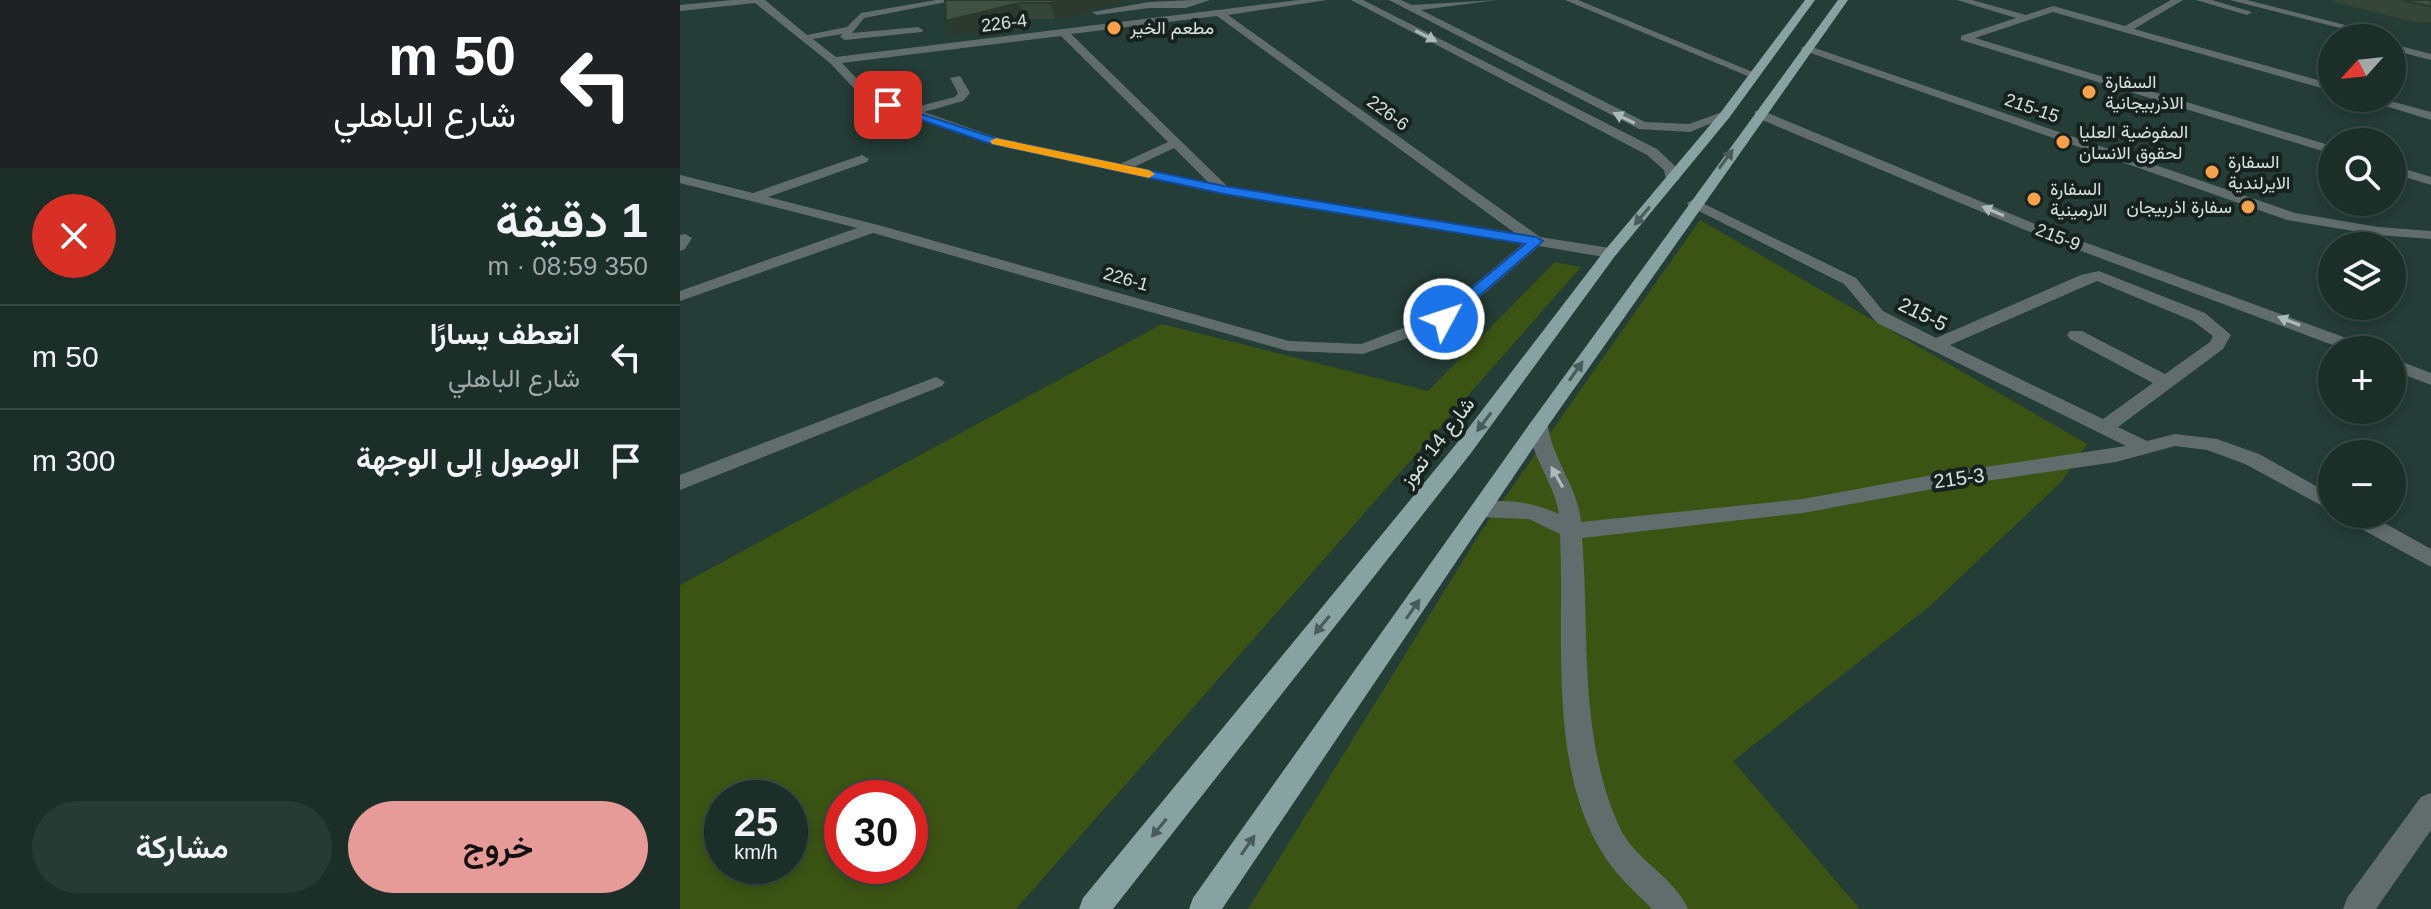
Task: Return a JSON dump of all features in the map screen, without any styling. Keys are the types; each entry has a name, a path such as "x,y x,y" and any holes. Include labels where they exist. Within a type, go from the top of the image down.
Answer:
{"main road":[{"name":"شارع 14 تموز","path":"1094,909 1464,448 1610,253 1725,115 1810,0"},
{"path":"1204,909 1694,203 1843,0"}],"street":[{"path":"680,8 758,0 834,61 868,97 992,140 1224,190 1610,253"},
{"path":"805,38 851,27 919,22 845,37 851,27 861,16 952,0"},
{"path":"1097,12 1149,5 1186,5 1205,0"},
{"name":"226-4","path":"834,61 1322,0"},
{"path":"1356,0 1644,147 1665,163 1672,180"},
{"path":"1394,0 1643,126 1690,128 1725,115"},
{"path":"1412,9 1492,0"},
{"path":"1570,0 1754,75"},
{"path":"1962,0 2026,18"},
{"path":"2125,30 2178,0"},
{"path":"2201,0 2318,29"},
{"path":"2235,0 2334,24"},
{"path":"2318,84 2125,30 2055,5 1965,38 2318,146"},
{"name":"226-6","path":"1219,13 1536,241"},
{"path":"1063,32 1224,190"},
{"path":"2406,42 2431,48"},
{"name":"215-15","path":"1806,48 2292,217 2378,231 2431,235"},
{"path":"2406,51 2431,57"},
{"path":"909,113 959,99 964,93 956,78"},
{"path":"2406,109 2431,116"},
{"name":"215-9","path":"1759,114 2055,236 2324,336"},
{"path":"1121,168 1175,143"},
{"path":"753,198 862,159"},
{"path":"2406,173 2431,181"},
{"name":"226-1","path":"680,179 873,228 1288,346 1363,349 1444,319 1536,241"},
{"name":"215-5","path":"1694,203 1850,281 1862,291 1865,303 1875,314 2146,448"},
{"path":"680,296 873,228"},
{"path":"1936,345 2087,278 2099,276 2199,317 2222,335 2217,345 2105,427"},
{"path":"2076,335 2166,382"},
{"path":"2406,369 2431,380"},
{"path":"680,483 936,382"},
{"path":"1538,426 1541,448 1566,493 1574,550 1574,695 1584,773 1610,841 1673,909"},
{"name":"215-3","path":"1571,531 1803,506 1938,481 2116,455 2175,440 2210,444 2252,459 2318,496"},
{"path":"1481,510 1506,507 1531,510 1553,518 1571,531"},
{"path":"2376,528 2431,559"},
{"path":"2358,909 2431,806"}],"green space":[{"path":"1700,220 2087,444 2061,482 1930,606 1733,761 1860,909 1248,909 1482,530"},
{"path":"1555,262 1581,267 1016,909 680,909 680,585 1162,324 1428,391"}],"building":[{"path":"945,0 1071,0 1019,3 946,21"},
{"path":"2402,0 2431,0 2431,6 2428,6"}],"slow traffic":[{"path":"996,141 1149,174"}],"place":[{"name":"مطعم الخير","path":"1114,28"},
{"name":"السفارة الاذربيجانية","path":"2089,92"},
{"name":"المفوضية العليا لحقوق الانسان","path":"2063,142"},
{"name":"السفارة الايرلندية","path":"2212,172"},
{"name":"السفارة الارمينية","path":"2034,199"},
{"name":"سفارة اذربيجان","path":"2248,207"}],"route":[{"path":"888,105 992,140 1224,190 1536,241 1444,319"}]}
